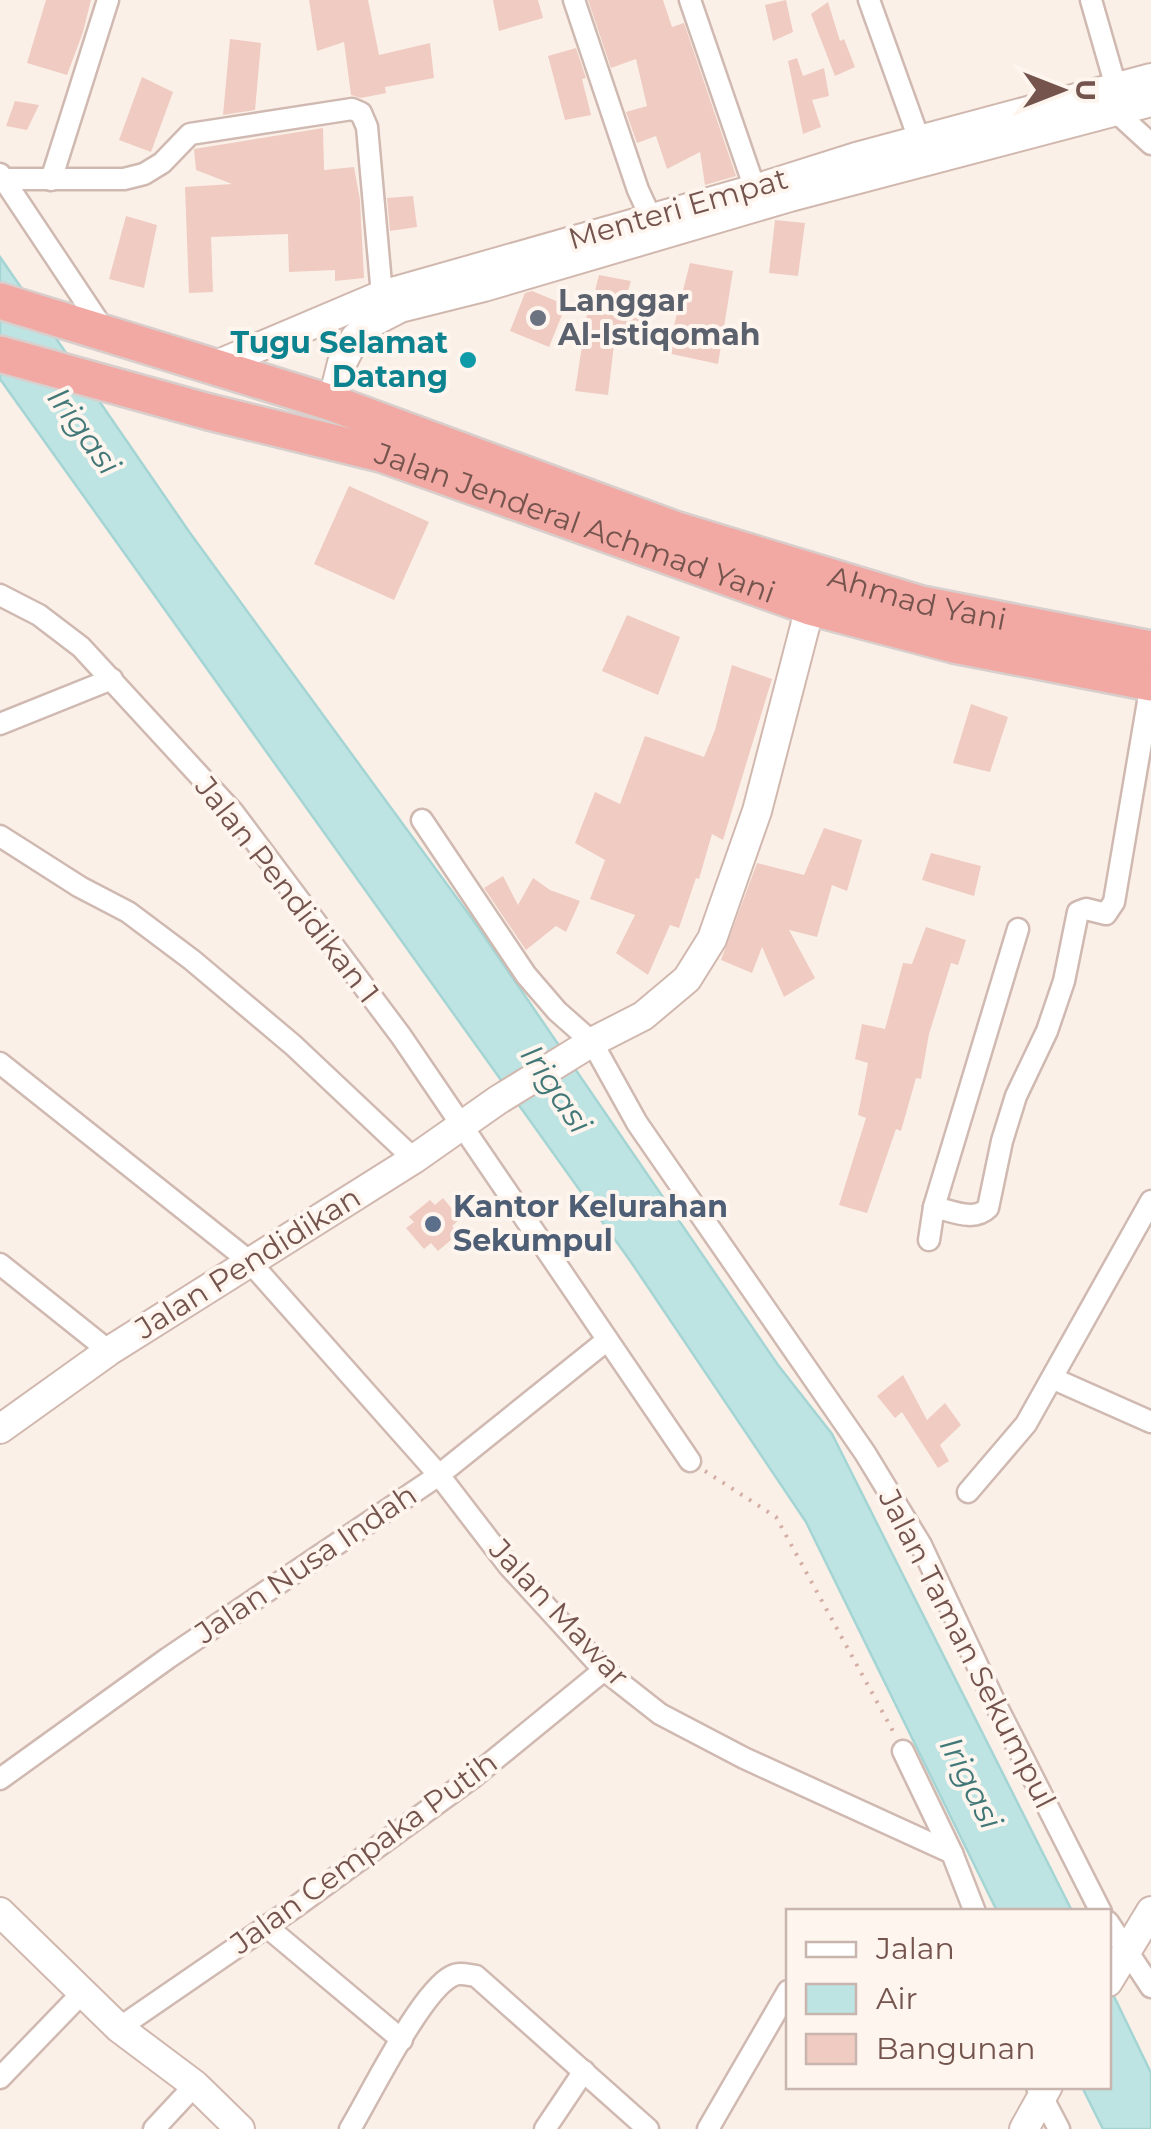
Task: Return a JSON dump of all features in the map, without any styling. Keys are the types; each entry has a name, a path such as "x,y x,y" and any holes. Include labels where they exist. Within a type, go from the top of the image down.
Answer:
{"highway":[{"name":"Ahmad Yani","path":"0,301 332,403 598,516 676,530 920,604 1151,647"},
{"name":"Jalan Jenderal Achmad Yani","path":"0,354 541,495"},
{"name":"Jalan Jenderal Achmad Yani","path":"598,516 810,607 954,645 1151,683"}],"street":[{"path":"51,180 108,0"},
{"path":"574,0 654,228"},
{"path":"690,0 758,198"},
{"path":"868,0 922,152"},
{"path":"1092,0 1116,99 1151,144"},
{"name":"Menteri Empat","path":"332,403 355,338 371,323 400,308 480,278 787,188 1116,99 1151,78"},
{"name":"Menteri Empat","path":"1116,99 1151,102"},
{"path":"2,178 124,179 144,174 162,163 190,134 352,109 361,113 367,127 382,296"},
{"path":"2,178 105,332"},
{"name":"Menteri Empat","path":"214,366 382,296 480,278"},
{"name":"Jalan Pendidikan 1","path":"0,596 81,647 233,812 401,1036 690,1461"},
{"name":"Jalan Pendidikan","path":"0,1429 108,1351 414,1159 498,1100 583,1047 643,1016 687,980 712,940 757,810 810,607"},
{"path":"0,724 112,679"},
{"path":"934,1207 972,1216 988,1208 1016,1096 1048,1031 1064,981 1078,912 1086,909 1106,914 1114,902 1151,683"},
{"name":"Jalan Taman Sekumpul","path":"422,820 526,975 637,1123 865,1454 921,1545 995,1703 1099,1909"},
{"path":"0,836 80,887 128,912 192,960 292,1045 414,1159"},
{"path":"929,1240 934,1207 1018,928"},
{"name":"Jalan Mawar","path":"0,1062 249,1261 439,1475 508,1565 604,1670 660,1714 744,1758 952,1853"},
{"path":"968,1492 1026,1424 1151,1201"},
{"path":"0,1264 108,1351"},
{"name":"Jalan Nusa Indah","path":"0,1779 168,1658 439,1475 606,1340"},
{"path":"1054,1379 1151,1422"},
{"name":"Jalan Cempaka Putih","path":"119,2028 472,1778 604,1670"},
{"path":"903,1751 974,1909"},
{"path":"1111,1978 1151,1911"},
{"path":"0,1912 119,2028 195,2085 240,2129"},
{"path":"266,1926 402,2040"},
{"path":"1111,1926 1151,1987"},
{"path":"350,2129 436,1989 454,1975 462,1974 476,1976 648,2129"},
{"path":"0,2078 83,1992"},
{"path":"708,2129 786,1994"},
{"path":"545,2129 584,2071"},
{"path":"154,2129 195,2085"},
{"path":"1024,2129 1043,2090"},
{"path":"1043,2090 1059,2129"}],"path":[{"path":"690,1461 776,1517 903,1751"}],"water":[{"name":"Irigasi","path":"0,257 190,533 473,920 778,1365 832,1434 1071,1909 996,1909 806,1522 631,1262 0,379"},
{"path":"1111,1990 1151,2073 1151,2129 1103,2129 1083,2089 1111,2089"}],"building":[{"path":"46,0 91,0 67,75 27,63"},
{"path":"309,0 368,0 379,55 430,43 434,78 385,87 386,93 361,98 351,95 344,42 317,51"},
{"path":"493,0 538,0 543,18 499,31"},
{"path":"588,0 663,0 672,27 684,23 736,176 705,185 700,152 667,169 656,136 637,143 626,112 647,106 636,59 611,68"},
{"path":"786,0 793,32 773,41 765,5"},
{"path":"828,2 840,41 844,39 855,67 835,76 811,14"},
{"path":"230,39 261,43 255,110 223,115"},
{"path":"576,48 586,78 582,79 591,115 565,120 548,56"},
{"path":"797,58 803,76 824,68 829,96 812,100 821,127 803,134 788,61"},
{"path":"142,77 173,92 151,152 119,140"},
{"path":"15,101 39,105 27,130 6,126"},
{"path":"323,128 324,170 354,167 360,200 364,278 335,281 335,270 289,272 288,234 211,237 213,292 189,293 185,187 232,184 196,170 194,149"},
{"path":"413,196 417,227 390,231 387,198"},
{"path":"126,216 157,225 144,288 109,279"},
{"path":"775,220 805,223 798,276 769,273"},
{"path":"690,263 733,271 718,364 667,353"},
{"path":"599,275 631,281 625,300 641,306 635,342 615,336 608,395 575,391 590,295 594,295"},
{"name":"Langgar Al-Istiqomah","path":"532,291 566,305 549,347 510,331 525,293"},
{"path":"349,486 429,522 394,600 314,564"},
{"path":"627,615 680,637 658,695 602,671"},
{"path":"732,665 772,679 723,840 712,834 679,928 670,925 648,975 616,953 635,915 590,899 605,860 575,843 595,792 620,804 645,736 704,757"},
{"path":"971,704 1008,717 990,772 953,763"},
{"path":"824,828 862,840 847,891 832,885 817,937 789,930 815,978 784,997 762,947 752,973 721,960 757,863 804,875"},
{"path":"931,853 981,866 974,896 922,880"},
{"path":"503,876 518,905 533,878 550,890 580,901 566,932 556,926 526,950 484,888"},
{"path":"926,927 966,940 958,965 951,963 929,1034 921,1079 916,1078 901,1131 896,1129 867,1213 839,1205 866,1118 858,1115 868,1063 855,1059 862,1024 885,1029 903,963 912,964"},
{"name":"Kantor Kelurahan Sekumpul","path":"443,1198 460,1219 452,1226 459,1233 438,1251 431,1243 424,1249 406,1228 414,1222 409,1217 430,1200 435,1205"},
{"path":"903,1375 927,1420 945,1403 961,1425 940,1445 949,1461 938,1468 902,1412 895,1418 877,1396"}],"place":[{"name":"Langgar Al-Istiqomah","path":"538,318"},
{"name":"Tugu Selamat Datang","path":"468,360"},
{"name":"Kantor Kelurahan Sekumpul","path":"433,1224"}]}
